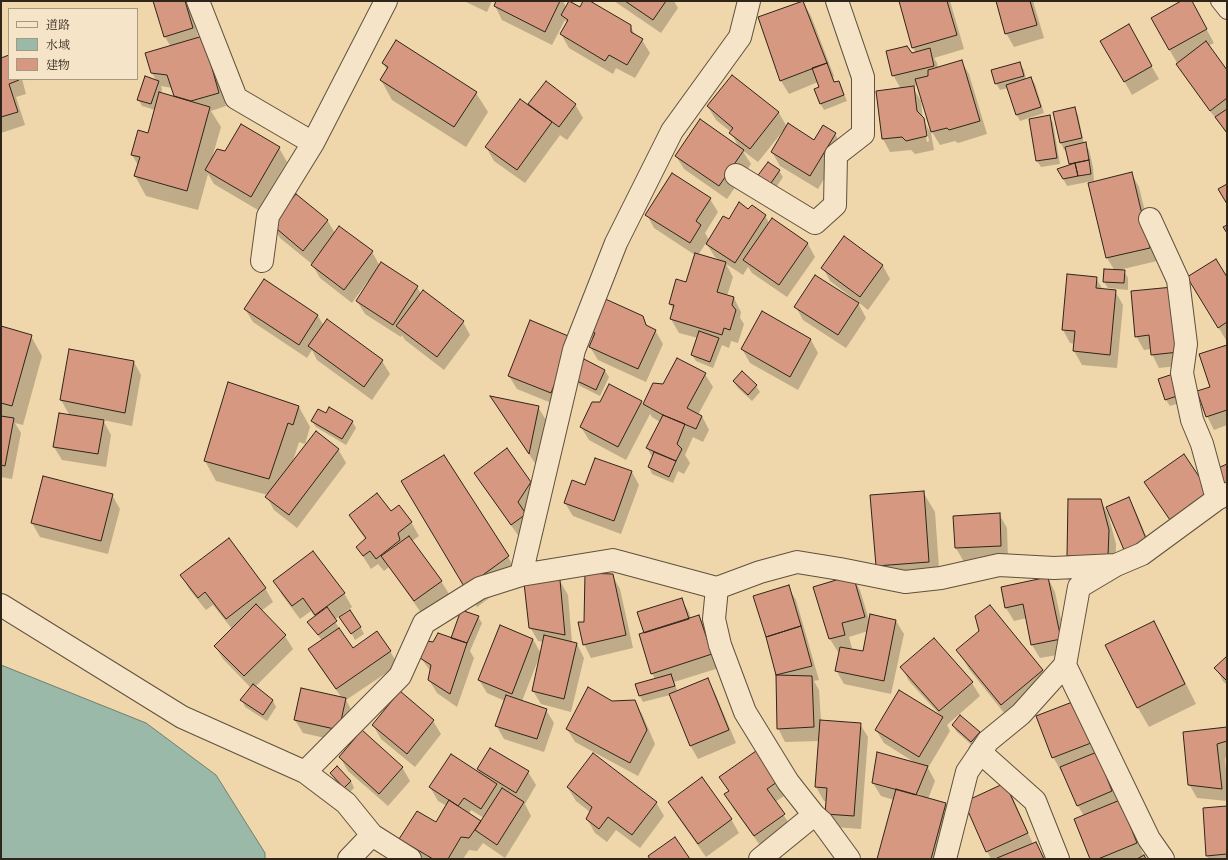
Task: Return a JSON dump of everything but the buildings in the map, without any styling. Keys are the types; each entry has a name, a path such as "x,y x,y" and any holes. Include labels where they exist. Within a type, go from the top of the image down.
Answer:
{"street":[{"path":"198,1 236,98 313,143"},
{"path":"262,261 268,216 313,143 386,1"},
{"path":"522,575 574,350 616,243 672,131 740,37 749,1"},
{"path":"736,175 815,224 835,205 836,155 863,134 863,77 837,1"},
{"path":"945,859 967,772 988,741 1021,714 1065,665 1079,587 1116,565 1142,554 1222,497 1192,420 1182,373 1186,344 1178,280 1150,219"},
{"path":"305,772 400,676 424,623 480,588 522,575 613,560 717,588 760,572 797,562 905,582 941,578 999,565 1054,568 1116,565"},
{"path":"717,588 714,619 720,645 745,712 788,782 814,815 822,822 849,859"},
{"path":"1,605 182,717 305,772 346,803 372,835 410,859"},
{"path":"1065,665 1149,839 1162,859"},
{"path":"980,752 1035,801 1058,859"},
{"path":"760,859 814,815"},
{"path":"349,859 372,835"}],"lane":[{"path":"1219,1 1227,11"}],"water":[{"path":"1,665 146,723 216,775 265,853 265,859 1,859"}]}
